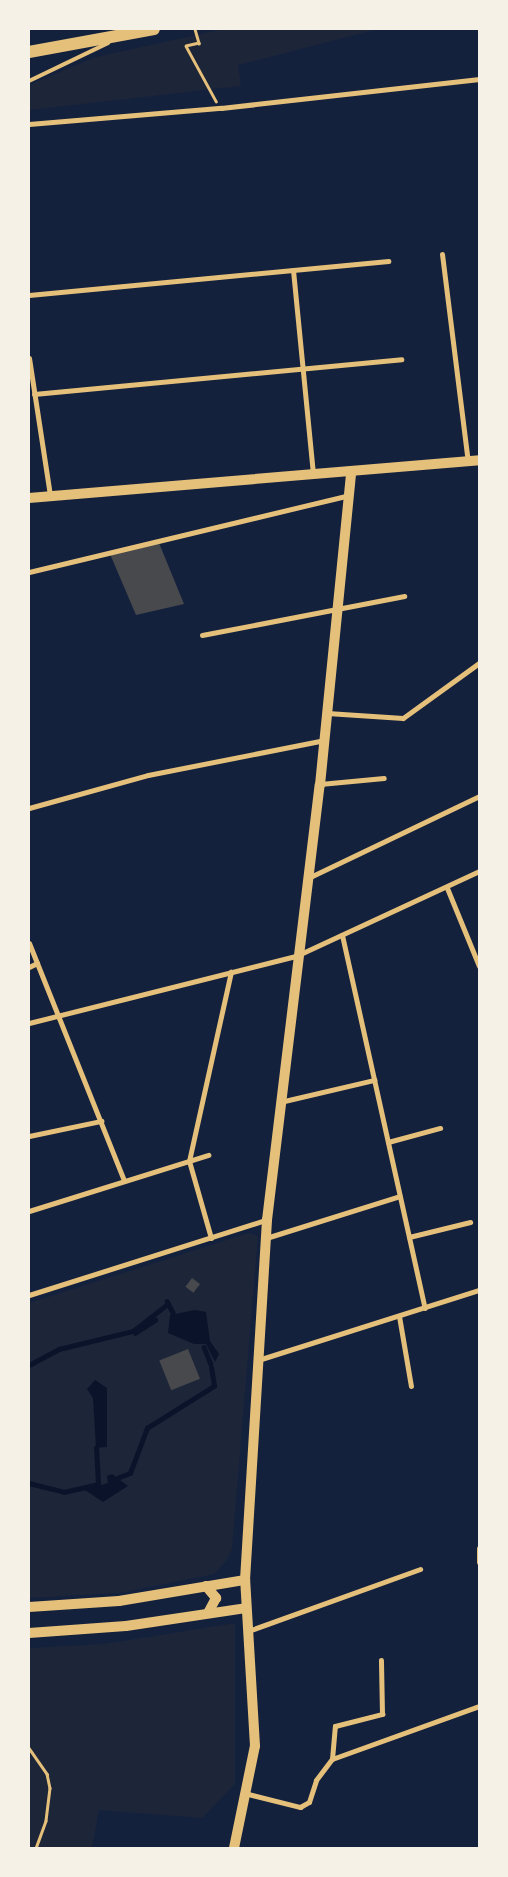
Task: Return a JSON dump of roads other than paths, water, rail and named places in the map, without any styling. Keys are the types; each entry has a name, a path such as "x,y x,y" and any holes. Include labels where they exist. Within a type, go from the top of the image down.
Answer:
{"highway":[{"path":"29,52 117,38 154,29"}],"main road":[{"path":"29,498 479,460"},
{"path":"234,1848 248,1794 255,1746 245,1580 255,1361 267,1220 296,956 320,784 351,472"},
{"path":"29,1607 119,1601 245,1580"},
{"path":"206,1586 216,1598 208,1613"},
{"path":"29,1633 126,1626 246,1608"}],"street":[{"path":"29,124 221,108 479,79"},
{"path":"442,254 468,462"},
{"path":"29,295 388,261"},
{"path":"293,270 313,474"},
{"path":"29,358 50,496"},
{"path":"34,394 401,359"},
{"path":"29,572 349,495"},
{"path":"202,635 338,607 404,596"},
{"path":"326,713 403,718 479,663"},
{"path":"29,808 148,776 324,740"},
{"path":"320,784 384,778"},
{"path":"306,879 479,796"},
{"path":"29,1023 296,956 447,888 479,871"},
{"path":"447,888 479,966"},
{"path":"342,935 425,1308"},
{"path":"29,943 124,1181"},
{"path":"29,967 37,963"},
{"path":"211,1238 189,1161 231,972"},
{"path":"280,1103 374,1080"},
{"path":"29,1136 101,1122"},
{"path":"388,1142 440,1128"},
{"path":"29,1211 208,1155"},
{"path":"266,1238 400,1196"},
{"path":"29,1295 267,1220"},
{"path":"409,1238 470,1222"},
{"path":"255,1361 479,1290"},
{"path":"399,1316 411,1386"},
{"path":"478,1549 479,1562"},
{"path":"248,1631 420,1568"},
{"path":"332,1759 335,1726 382,1714 381,1660"},
{"path":"248,1794 306,1805 321,1771 332,1759 479,1706"}],"lane":[{"path":"29,81 117,38"}],"waterway":[{"path":"167,1301 173,1313"},
{"path":"29,1365 59,1349 133,1331 165,1306"},
{"path":"135,1333 155,1320"},
{"path":"204,1347 211,1364"},
{"path":"117,1478 130,1473 147,1428 214,1386 211,1368"},
{"path":"29,1483 64,1492 98,1484 96,1448"}]}
